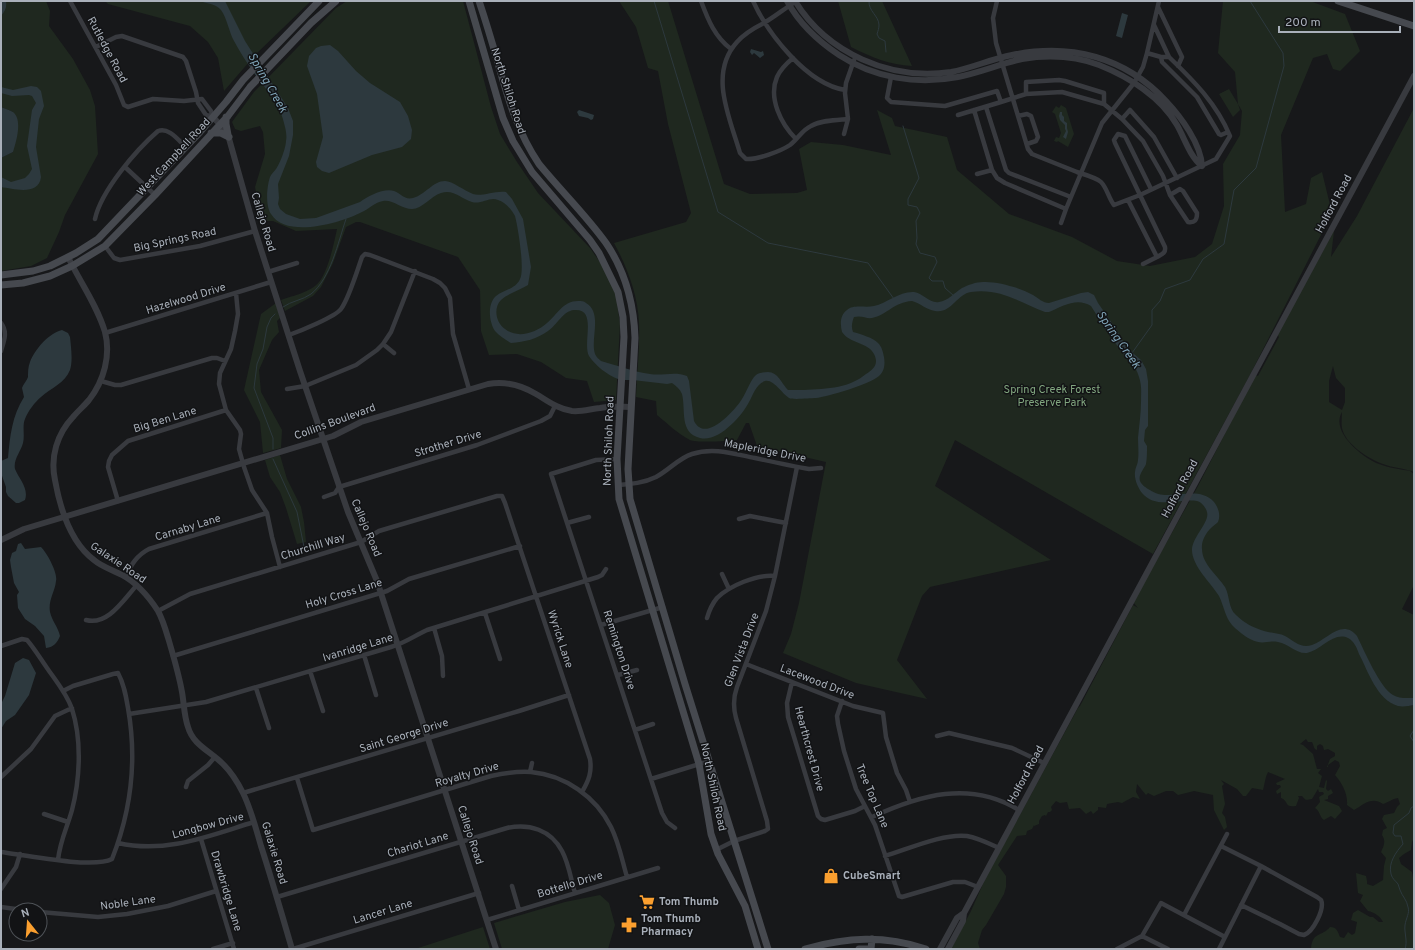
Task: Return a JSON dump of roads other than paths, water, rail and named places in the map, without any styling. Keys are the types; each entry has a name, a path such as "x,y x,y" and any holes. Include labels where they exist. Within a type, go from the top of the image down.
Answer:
{"main road":[{"name":"West Campbell Road","path":"1,275 33,271 50,266 98,239 186,147 243,80 319,1"},
{"name":"West Campbell Road","path":"1,285 34,281 50,276 72,266 105,246 155,195 212,133 250,87 311,23 336,1"},
{"name":"North Shiloh Road","path":"469,1 503,118 513,141 532,172 595,247 612,278 619,298 624,326 617,459 618,485 622,508 699,764 711,834 716,850 746,910 758,949"},
{"name":"North Shiloh Road","path":"480,1 511,109 530,151 539,164 603,240 622,275 630,300 634,326 628,484 634,515 768,949"},
{"path":"1338,1 1412,24 1414,31"},
{"path":"226,117 229,136"},
{"path":"212,133 221,132 229,136"},
{"path":"33,271 34,281"},
{"path":"740,896 744,895 748,897 754,904"},
{"path":"859,949 870,949 872,939"},
{"path":"805,949 839,940 872,939 899,942 926,949"}],"street":[{"name":"Rutledge Road","path":"70,1 116,85 124,105 128,107 153,100 184,102 198,99"},
{"path":"701,1 718,38 731,49"},
{"path":"753,1 781,46 793,58 829,85 845,90"},
{"path":"997,1 993,18 994,33 1028,149 1032,154 1100,181 1114,205 1140,195 1216,159 1230,136 1207,96 1169,57 1154,25"},
{"path":"1061,223 1080,173 1102,123 1134,83 1143,67 1159,1"},
{"path":"792,3 747,33 737,42 731,49 723,68 723,93 740,153 746,159 751,159 778,151 792,144 806,129 812,125 848,119"},
{"path":"792,3 827,38 856,57 884,68 906,73 951,72 1002,61 1056,57 1090,62 1134,83 1147,92 1166,110 1182,134 1195,161 1202,166"},
{"path":"792,3 810,32 828,48 853,64 891,77 918,80 960,77 1028,52 1054,50 1096,56 1119,65 1138,77 1158,93 1177,113 1194,140 1202,158 1202,166"},
{"path":"1158,7 1182,56 1178,66"},
{"name":"Callejo Road","path":"96,47 116,37 122,36 183,57 186,61 198,103 206,115 213,117 229,136 255,231 305,386 339,487 381,593 496,949"},
{"path":"1147,53 1161,57 1169,57"},
{"path":"844,134 848,119 845,90 847,76 856,57"},
{"path":"1161,57 1162,62 1197,97 1219,134 1221,135 1228,132"},
{"path":"793,58 777,76 774,98 784,126 796,139"},
{"name":"Holford Road","path":"948,949 963,921 964,913 1044,763 1414,76"},
{"path":"891,77 887,98 891,102 946,106 997,90 1001,102"},
{"path":"1026,94 1026,82 1065,81 1104,93 1104,104"},
{"path":"1197,97 1202,91"},
{"path":"958,115 1026,94 1062,92 1104,104 1122,119 1143,141 1166,183 1170,195 1188,222 1192,223 1196,221 1197,213 1184,191 1180,189 1170,195"},
{"path":"986,107 1006,170 1009,173 1071,197"},
{"path":"974,110 992,170 997,178 1005,183 1066,209"},
{"path":"1122,119 1130,110 1152,134 1177,178"},
{"path":"1018,116 1027,114 1031,116 1038,138 1036,141 1027,144"},
{"path":"95,219 97,208 103,197 125,167 151,138 161,130 169,132 186,147"},
{"path":"1143,264 1163,254 1165,247 1114,140 1118,134 1125,136 1151,189"},
{"path":"125,167 155,195"},
{"path":"977,174 992,170"},
{"path":"1128,200 1157,257"},
{"name":"Big Springs Road","path":"105,246 114,258 120,260 200,246 255,231"},
{"path":"289,335 335,314 345,301 362,257 366,254 370,255 415,271 440,283 448,293 451,305 453,334 469,389"},
{"name":"Galaxie Road","path":"68,257 92,302 105,333 106,361 100,381 89,400 65,427 58,440 55,453 53,466 55,481 69,530 84,552 96,562 137,585 151,600 158,611 180,682 188,728 201,747 229,770 243,793 254,822 293,949"},
{"path":"268,272 296,263"},
{"path":"287,389 305,386 356,364 383,344 391,332 415,271"},
{"name":"Hazelwood Drive","path":"105,333 271,282"},
{"path":"236,293 238,314 230,349 219,379 226,410 240,430 241,434 239,449 242,463 252,490 267,513 280,566"},
{"path":"1,323 5,331 5,337 1,351"},
{"path":"383,344 394,354"},
{"path":"100,381 109,384 121,385 212,358 225,361"},
{"name":"Collins Boulevard","path":"1,540 18,531 333,436 361,422 488,384 509,383 532,392 555,406 572,411 620,406 631,403"},
{"name":"Strother Drive","path":"324,497 335,493 339,487 507,435 546,419 550,416 555,406"},
{"name":"Big Ben Lane","path":"118,501 108,467 109,461 112,455 128,441 226,410"},
{"name":"Mapleridge Drive","path":"618,485 640,482 652,478 681,459 691,454 705,451 728,452 809,469 822,468"},
{"name":"Remington Drive","path":"617,459 596,460 551,474 664,818 675,828"},
{"name":"Glen Vista Drive","path":"716,850 734,841 768,829 768,824 734,712 735,693 766,611 775,576 797,467"},
{"name":"Churchill Way","path":"158,611 190,594 361,542 389,528 498,496"},
{"name":"Wyrick Lane","path":"498,496 502,496 504,500 590,759 592,767 591,774 582,792"},
{"name":"Carnaby Lane","path":"125,577 139,555 149,549 267,513"},
{"path":"738,519 750,516 786,523"},
{"path":"567,523 589,517"},
{"name":"Holy Cross Lane","path":"173,656 381,593 409,579 520,546"},
{"name":"Ivanridge Lane","path":"129,714 206,702 398,645 408,641 418,634 434,628 586,581 602,575 606,569"},
{"path":"722,574 729,589"},
{"path":"707,618 716,599 729,589 757,577 775,576"},
{"path":"86,620 93,622 107,617 137,585"},
{"path":"601,625 663,607"},
{"path":"485,613 500,659"},
{"path":"434,628 442,656 443,676"},
{"path":"1,646 22,639 27,640 64,691 72,708 78,743 78,769 72,809 60,845 58,860"},
{"path":"364,655 376,695"},
{"name":"Lacewood Drive","path":"746,664 842,702 882,713 886,737 897,773 906,790 910,802"},
{"path":"618,675 637,670"},
{"path":"310,671 323,712"},
{"path":"1,852 58,860 85,862 112,859 118,843 127,808 131,782 133,744 126,694 118,673 73,686 64,691"},
{"name":"Hearthcrest Drive","path":"792,682 787,703 788,717 818,816 825,820 849,813 865,806"},
{"path":"256,688 268,728"},
{"name":"Saint George Drive","path":"243,793 525,709 569,694"},
{"name":"Tree Top Lane","path":"842,702 838,716 839,732 856,789 872,818 899,896 902,897 953,882 966,882 978,887"},
{"path":"1,777 31,749 55,716 72,708"},
{"path":"636,730 653,724"},
{"path":"937,736 949,733 1012,748 1044,763"},
{"path":"186,787 188,781 208,765 215,757"},
{"path":"652,778 709,761"},
{"path":"530,772 532,763"},
{"name":"Royalty Drive","path":"297,778 313,830 492,776 518,772 530,772 551,776 564,781 582,792 598,807 611,828 617,842 627,877"},
{"path":"872,818 910,802 939,794 968,793 991,797 1019,810"},
{"path":"44,814 68,822"},
{"name":"Longbow Drive","path":"118,843 132,846 159,847 182,844 254,822"},
{"name":"Chariot Lane","path":"277,898 513,827 523,826 540,830 552,838 563,852 575,893"},
{"path":"1184,915 1227,834"},
{"path":"885,856 954,836 976,838 999,848"},
{"name":"Drawbridge Lane","path":"201,839 234,949"},
{"path":"1221,846 1261,866 1322,900 1323,907 1312,930 1304,935 1299,934 1241,905"},
{"path":"1,889 16,867 20,854"},
{"path":"1219,949 1261,866"},
{"name":"Bottello Drive","path":"487,920 658,868"},
{"path":"512,886 519,910"},
{"name":"Noble Lane","path":"48,913 76,916 127,914 168,906 216,891"},
{"name":"Lancer Lane","path":"293,949 479,893"},
{"path":"1117,949 1142,936 1161,903 1225,937"},
{"name":"Holford Road","path":"940,949 957,918 964,913"},
{"path":"1142,936 1168,949"},
{"path":"213,949 233,943"}],"water":[{"path":"1,1 6,1 6,3 4,13 1,16"},
{"name":"Spring Creek","path":"199,1 225,1 245,41 288,108 293,121 293,135 289,156 278,184 278,204 280,209 286,214 300,219 316,218 360,202 372,195 390,190 405,197 413,198 437,183 445,181 448,181 476,195 506,192 512,199 523,219 531,267 528,285 507,296 499,303 496,311 499,323 510,332 515,334 526,334 543,327 568,303 578,301 584,302 591,307 594,313 594,348 597,357 601,361 644,373 678,374 687,376 689,381 694,421 699,427 705,429 711,428 718,424 731,413 744,396 757,374 766,372 774,374 788,390 796,390 838,387 855,381 869,372 876,363 874,354 868,347 850,339 842,332 842,317 845,312 852,307 874,306 909,292 917,293 933,301 939,302 948,298 964,287 983,282 1002,284 1016,288 1028,292 1047,303 1081,293 1088,292 1094,295 1127,348 1141,360 1146,369 1148,381 1148,426 1145,430 1144,441 1147,446 1147,457 1140,481 1147,488 1158,494 1197,494 1203,495 1214,502 1219,511 1219,519 1204,537 1202,543 1203,554 1207,565 1225,587 1233,612 1253,627 1283,635 1304,646 1312,645 1340,630 1346,629 1351,631 1357,636 1378,677 1388,691 1398,697 1414,698 1414,705 1398,706 1384,698 1374,684 1355,645 1348,638 1338,637 1312,651 1303,653 1278,642 1255,641 1245,636 1232,625 1219,596 1198,568 1193,556 1193,545 1207,516 1205,507 1197,501 1190,500 1168,502 1154,501 1142,493 1138,486 1135,470 1138,463 1138,438 1141,406 1140,380 1133,365 1115,343 1091,306 1086,303 1070,303 1049,312 1045,312 1000,294 981,291 971,292 962,296 950,307 941,311 926,308 912,301 895,306 872,318 859,316 854,317 852,324 853,332 873,339 881,348 884,357 884,364 882,372 879,376 867,383 838,393 816,398 802,399 789,398 772,382 762,382 757,387 746,408 729,427 714,436 700,438 693,435 686,426 682,394 672,383 667,384 618,379 595,363 589,356 587,350 587,320 581,311 570,311 548,331 540,336 526,341 511,343 495,331 490,318 490,308 493,299 516,285 520,279 522,267 515,216 503,202 492,199 475,203 468,201 454,193 446,192 437,195 419,207 412,209 408,209 390,201 383,201 365,211 328,224 301,227 289,226 278,222 269,210 267,196 270,177 279,163 286,144 283,118 277,104 251,69 236,45 221,10 214,5"},
{"path":"1122,13 1128,15 1122,38 1116,36"},
{"path":"330,45 370,83 400,102 408,116 412,130 411,139 402,147 372,155 329,173 322,171 317,167 316,162 323,137 317,94 307,66 309,56 316,48"},
{"path":"751,49 761,52 763,51 764,55 760,58 754,53 752,55 750,52"},
{"path":"31,86 37,87 41,91 44,106 39,119 36,147 41,177 36,187 31,189 19,190 1,187 1,177 11,182 25,178 32,169 27,146 32,110 36,103 32,96 29,95 12,96 1,93 1,87 13,90"},
{"path":"1,107 13,112 18,120 18,126 13,152 1,158"},
{"path":"579,110 594,115 593,119 591,120 579,116 577,112"},
{"path":"1060,112 1062,112 1064,121 1067,123 1068,132 1066,139 1063,137 1066,131 1065,125 1060,120"},
{"path":"62,330 68,333 70,337 72,358 70,370 68,375 61,382 36,401 25,419 23,443 16,459 15,469 25,488 26,496 25,500 16,503 8,496 6,492 6,487 1,473 1,461 8,458 12,426 24,397 22,388 28,377 32,357 47,338"},
{"path":"21,543 25,549 41,547 54,568 56,577 50,612 60,636 58,641 51,647 46,648 44,636 35,626 25,619 18,608 17,595 19,592 14,583 10,560 12,553 16,551 18,544"},
{"path":"23,658 29,660 36,673 29,695 15,715 6,721 1,729 1,704 5,696 15,663"}],"waterway":[{"path":"654,1 718,212 768,243 868,263 894,299"},
{"path":"869,1 870,8 879,22 877,34 879,38 885,41 886,52"},
{"name":"Spring Creek","path":"1132,353 1152,325 1152,310 1160,301 1165,289 1190,280 1203,259 1224,244 1234,190 1256,168 1284,66 1283,53 1250,1"},
{"path":"903,126 919,178 908,199 908,205 917,207 920,213 916,221 916,244 920,253 935,257 937,262 929,278 932,281 943,281 945,288 954,296"},
{"path":"283,307 311,294 324,279 333,259 346,219"},
{"path":"273,449 273,438 254,388 257,364 263,349 267,327 271,318 275,314"},
{"path":"273,459 297,512 304,547"},
{"path":"1414,730 1410,736 1414,742"},
{"path":"1405,949 1405,925 1408,913 1407,902 1398,884 1393,879 1390,870 1393,858 1403,844 1401,836 1395,836 1393,833 1394,825 1409,813 1411,808 1414,806"}],"place":[{"name":"CubeSmart","path":"831,876"},
{"name":"Tom Thumb","path":"647,902"},
{"name":"Tom Thumb Pharmacy","path":"629,925"}],"park label":[{"name":"Spring Creek Forest Preserve Park","path":"1052,396"}]}
